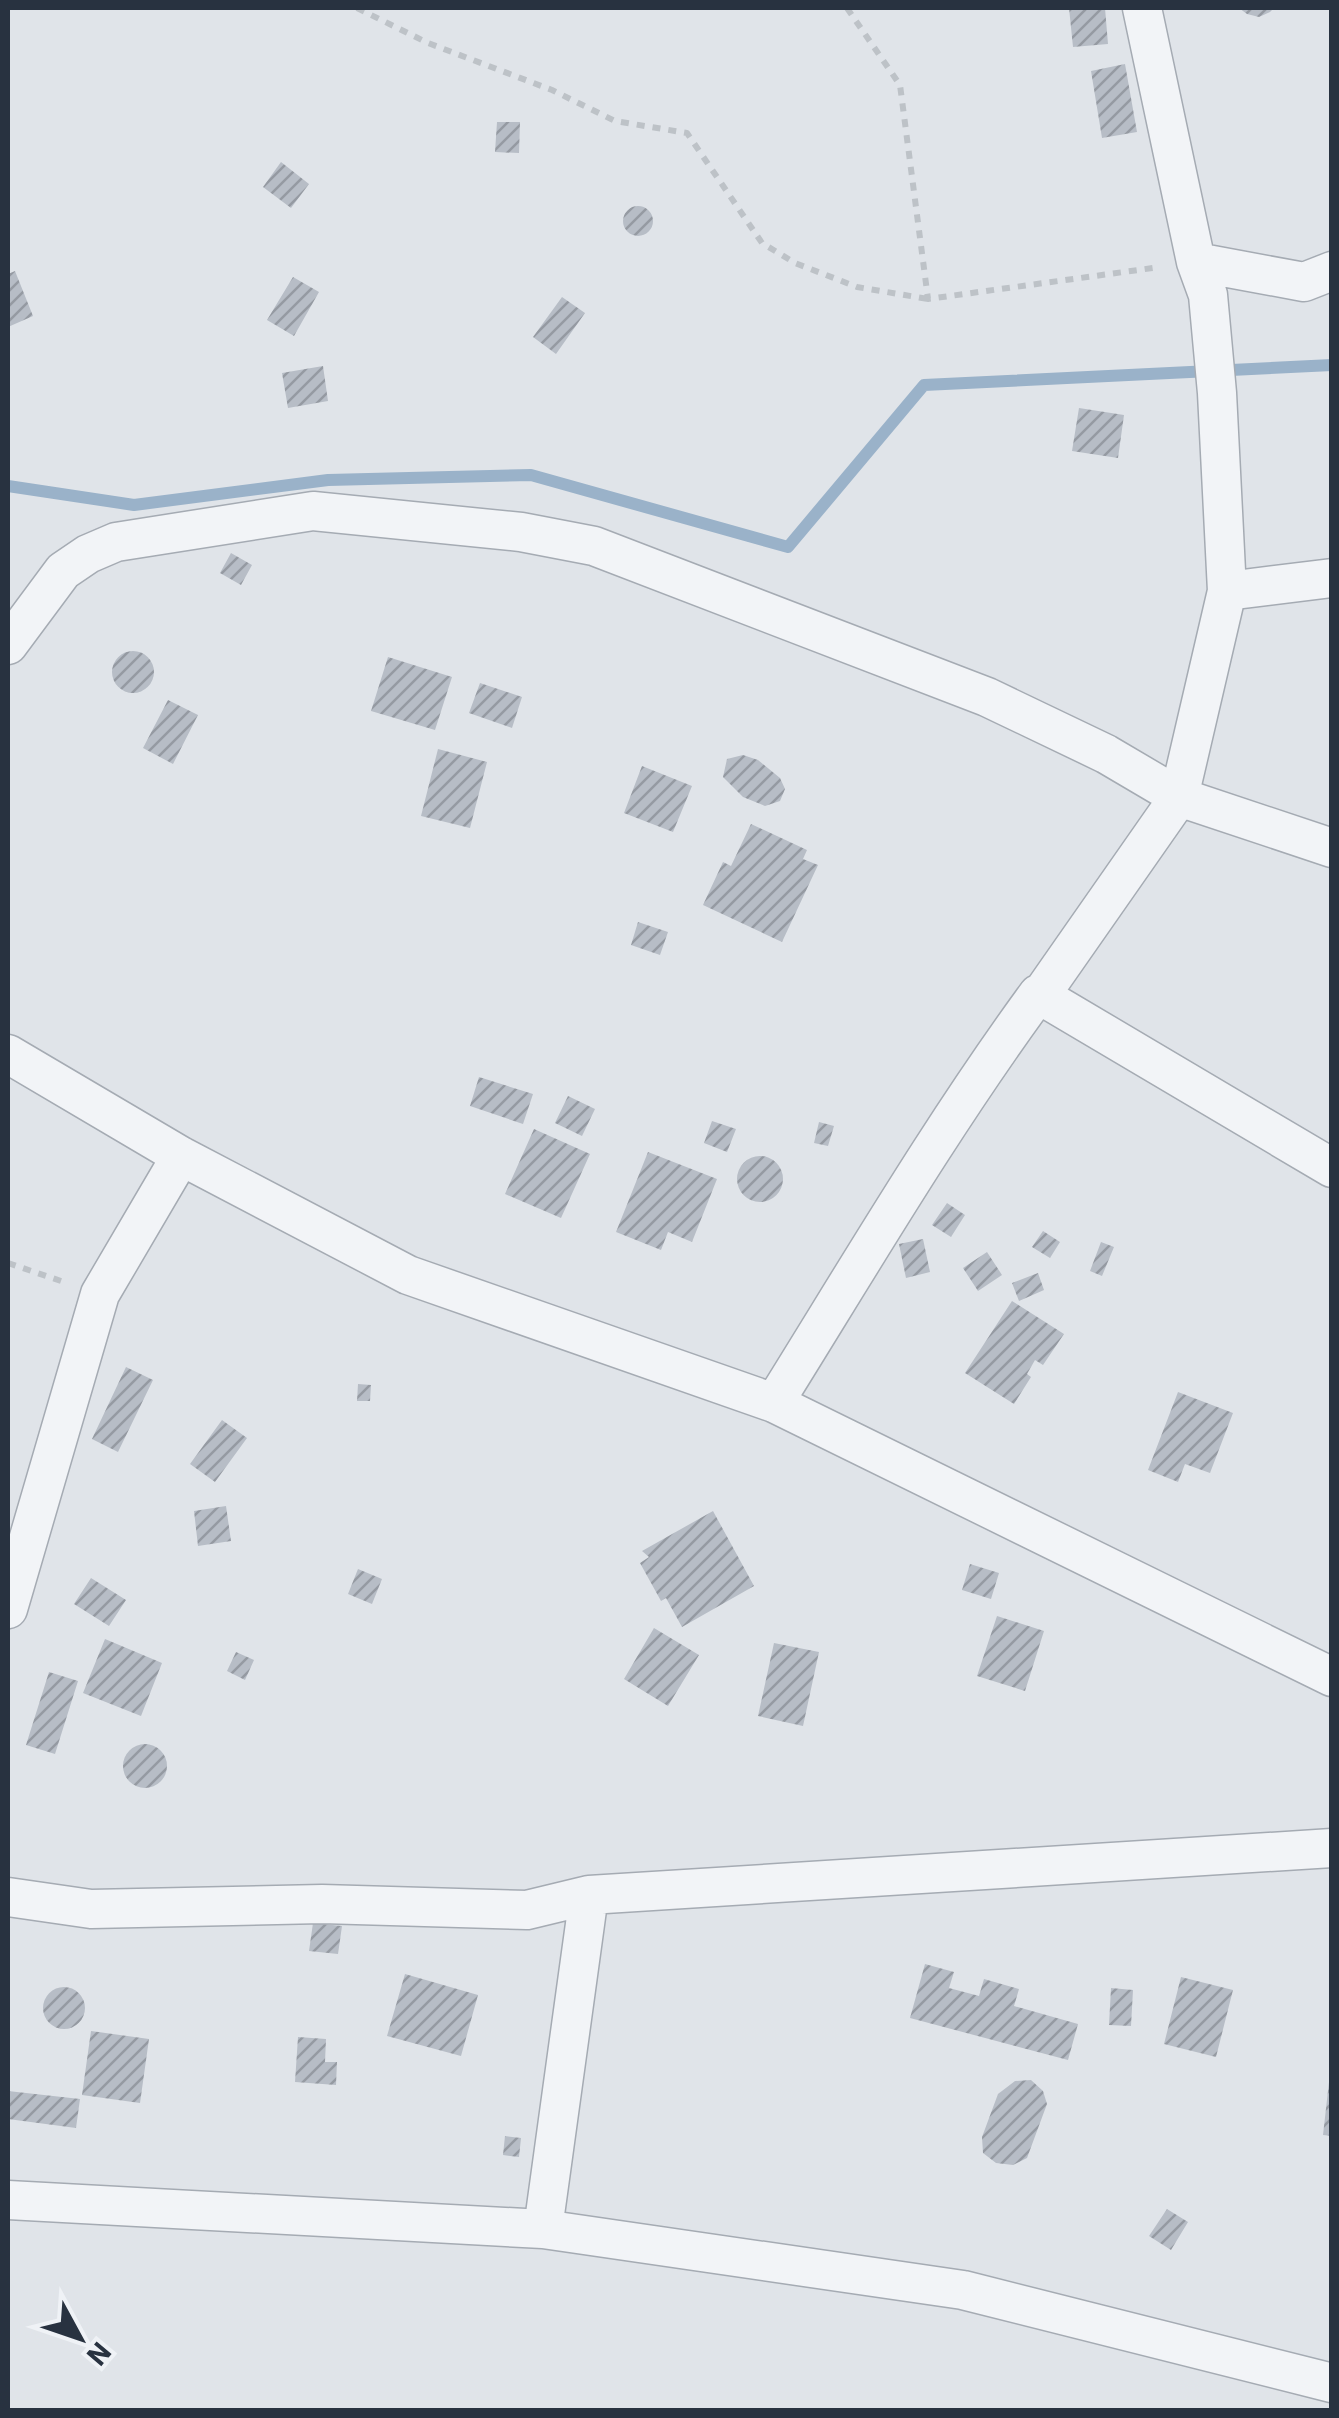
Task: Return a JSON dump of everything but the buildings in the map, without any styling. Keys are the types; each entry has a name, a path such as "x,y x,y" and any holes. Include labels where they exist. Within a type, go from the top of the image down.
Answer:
{"street":[{"path":"1040,996 1179,797 1227,591 1217,392 1202,279 1142,8"},
{"path":"1202,279 1304,282 1332,271"},
{"path":"8,645 62,571 116,542 313,511 521,532 594,546 988,697 1106,754 1179,797 1332,848"},
{"path":"1227,591 1332,578"},
{"path":"774,1403 949,1123 1038,994 1332,1168"},
{"path":"8,1054 182,1156 408,1275 774,1403 1332,1677"},
{"path":"8,1610 100,1294 182,1156"},
{"path":"8,1897 91,1909 322,1904 528,1910 589,1895 1332,1848"},
{"path":"544,2229 589,1895"},
{"path":"8,2200 544,2229 962,2290 1332,2383"}],"path":[{"path":"356,8 428,43 552,90 615,120 687,132 762,243 795,262 857,287 928,299 1202,279"},
{"path":"847,8 900,85 928,299"},
{"path":"8,1263 100,1294"}],"waterway":[{"path":"8,486 134,505 328,480 531,475 788,547 924,385 1332,365"}]}
